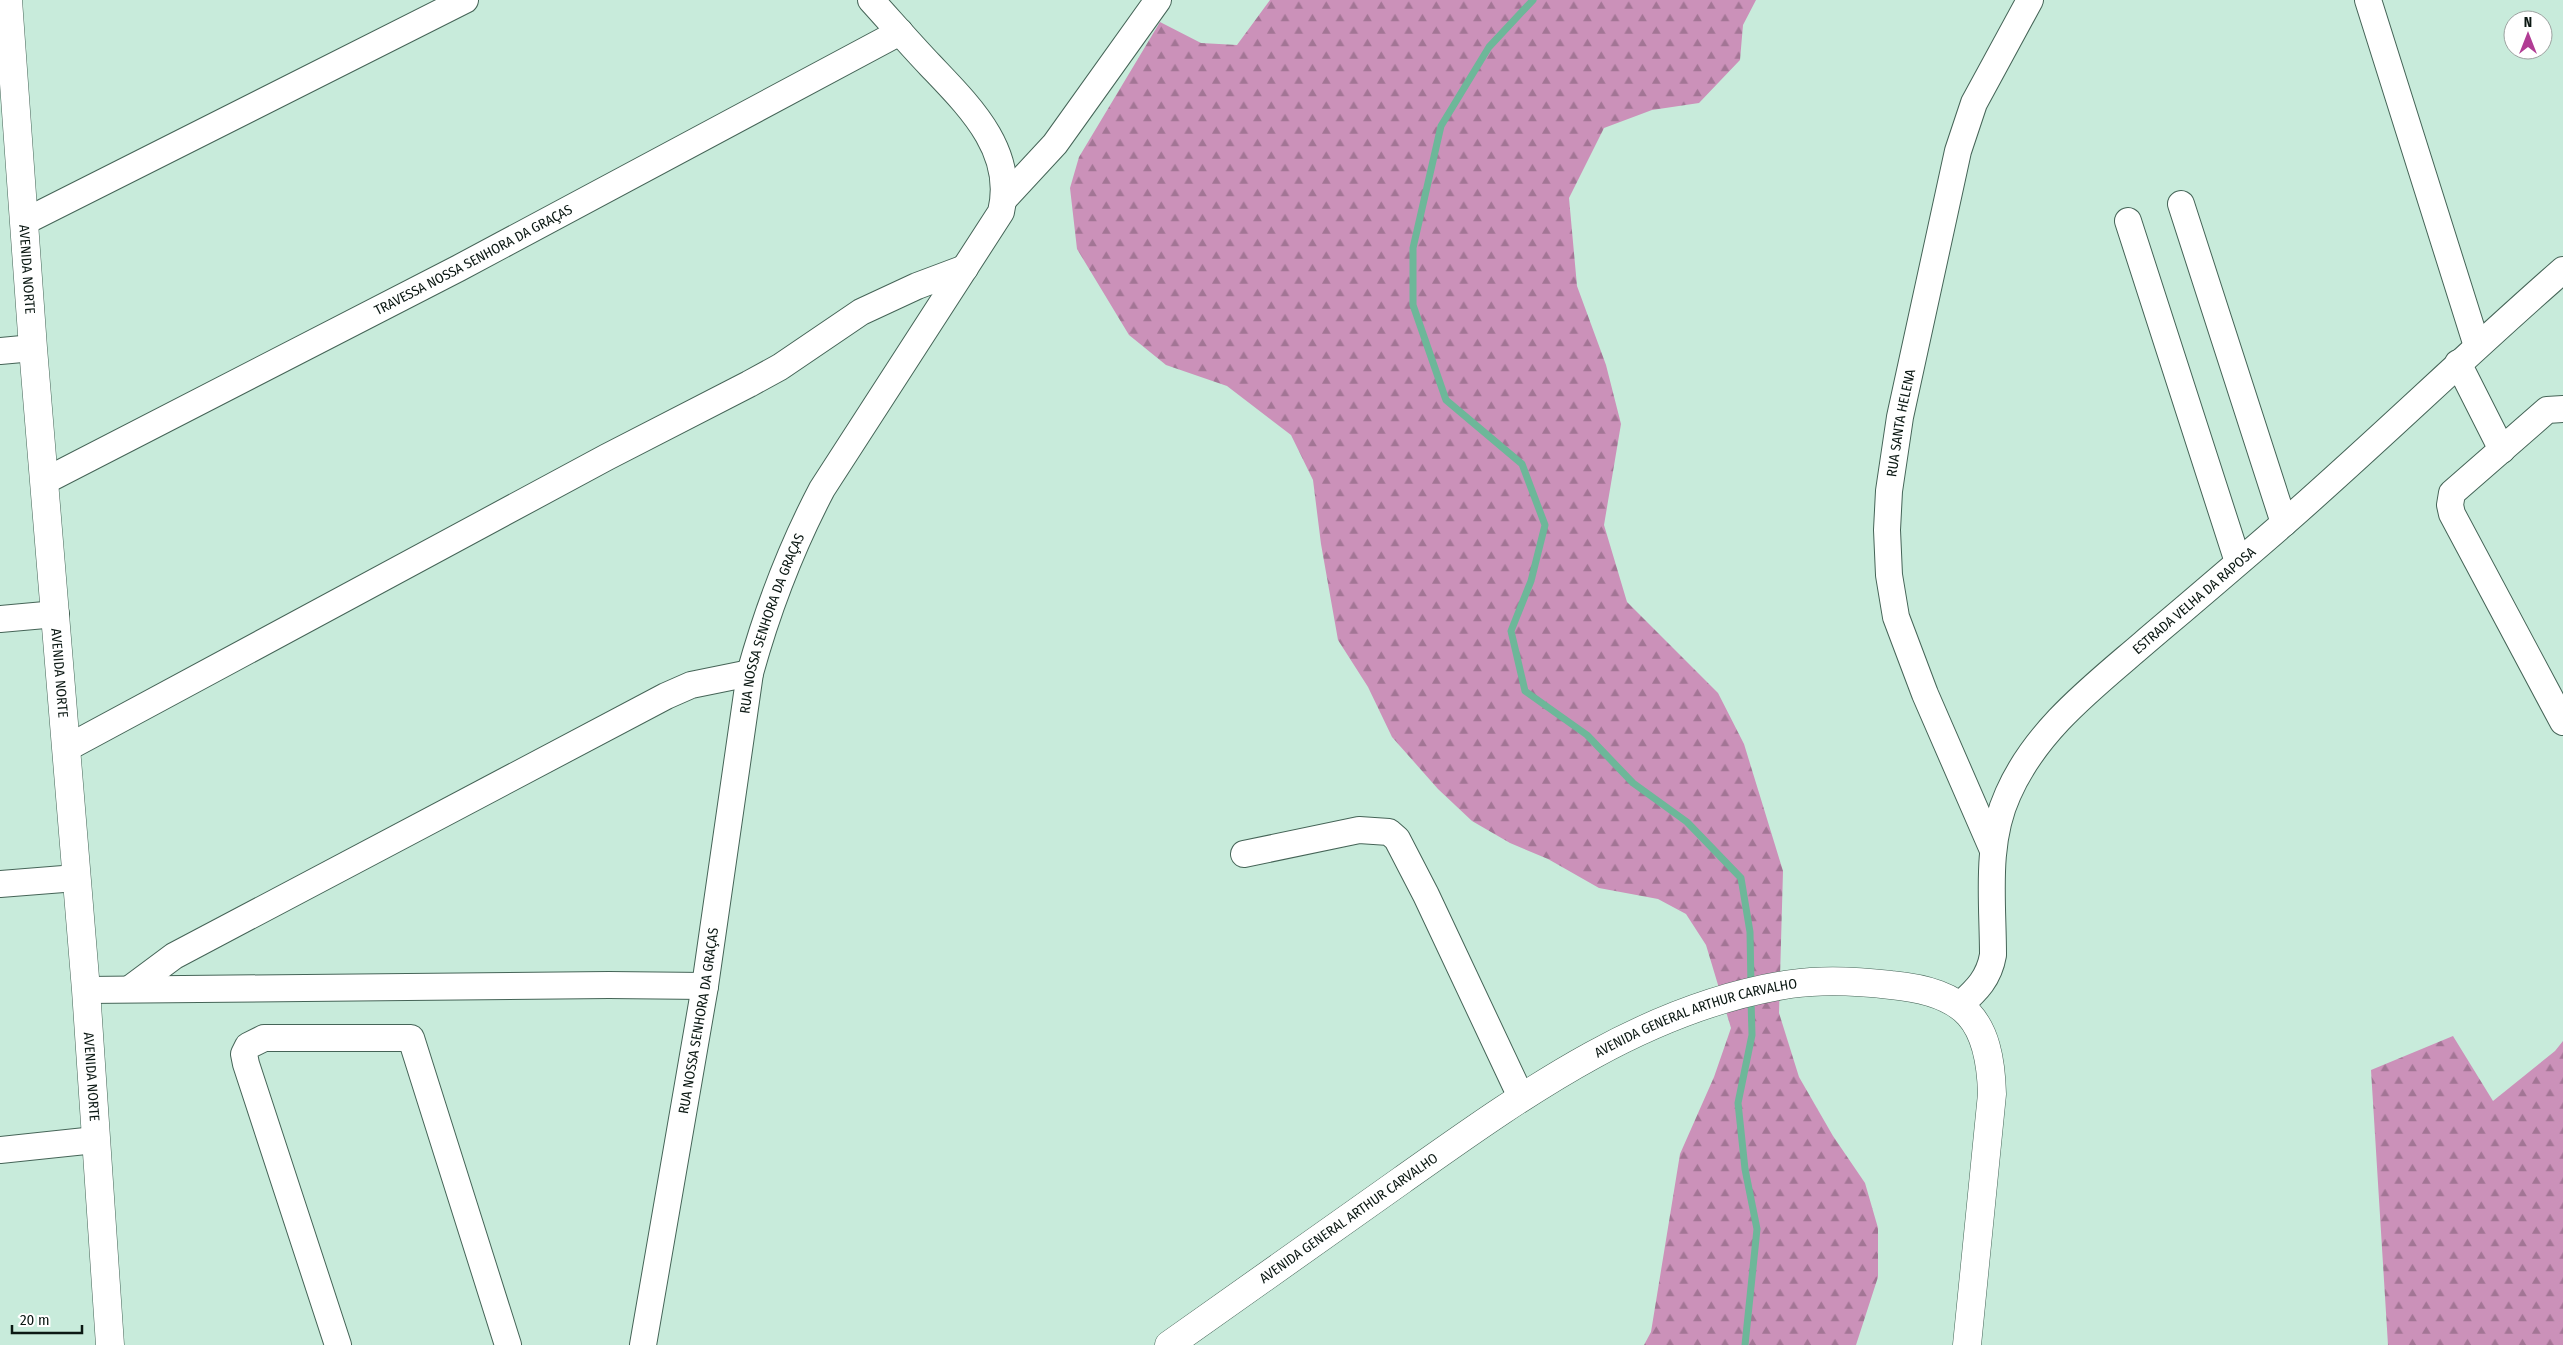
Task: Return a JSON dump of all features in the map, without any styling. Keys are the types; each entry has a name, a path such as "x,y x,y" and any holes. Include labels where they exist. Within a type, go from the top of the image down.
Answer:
{"main road":[{"name":"AVENIDA NORTE","path":"8,0 7,82 24,222 67,748 86,990 110,1345"},
{"name":"AVENIDA GENERAL ARTHUR CARVALHO","path":"1168,1345 1521,1097 1607,1047 1701,1005 1794,983 1831,981 1910,986 1941,995 1960,1005 1975,1020 1985,1038 1991,1064 1992,1094 1967,1345"}],"street":[{"path":"24,222 465,0"},
{"name":"RUA NOSSA SENHORA DA GRAÇAS","path":"643,1345 705,986 750,673 776,591 798,534 822,489 1002,212 1005,198 1000,159 991,137 972,110 871,0"},
{"path":"1005,198 1055,144 1158,0"},
{"name":"RUA SANTA HELENA","path":"1992,848 1925,694 1896,616 1889,575 1887,530 1889,491 1900,416 1958,151 1974,103 2030,0"},
{"path":"2368,0 2477,346"},
{"name":"TRAVESSA NOSSA SENHORA DA GRAÇAS","path":"45,481 459,268 900,32"},
{"path":"2181,204 2284,523"},
{"path":"2128,221 2238,562"},
{"path":"67,748 607,457 780,367 860,312 916,286 965,268"},
{"name":"ESTRADA VELHA DA RAPOSA","path":"1960,1005 1984,981 1990,968 1993,955 1992,848 2007,794 2022,767 2042,738 2087,692 2284,523 2458,363 2563,270"},
{"path":"0,351 33,348"},
{"path":"2458,363 2502,450"},
{"path":"2563,409 2548,410 2452,492 2450,505 2452,514 2563,722"},
{"path":"0,619 56,614"},
{"path":"131,988 174,956 666,696 691,685 750,673"},
{"path":"1244,854 1359,830 1377,830 1389,832 1393,835 1426,895 1521,1097"},
{"path":"0,884 76,878"},
{"path":"86,990 131,988 705,986"},
{"path":"338,1345 246,1064 244,1054 248,1046 264,1038 411,1038 508,1345"},
{"path":"0,1150 95,1140"}],"green space":[{"path":"1270,0 1756,0 1743,25 1740,60 1699,103 1652,110 1604,128 1569,198 1577,286 1606,365 1621,424 1604,525 1627,602 1718,693 1744,744 1783,871 1779,1013 1799,1077 1833,1136 1865,1183 1878,1228 1878,1277 1856,1345 1644,1345 1651,1332 1680,1154 1714,1077 1731,1028 1706,945 1686,914 1658,899 1599,888 1548,859 1510,843 1472,821 1438,789 1392,737 1368,687 1338,640 1321,544 1313,480 1291,435 1227,386 1166,365 1129,335 1077,249 1070,188 1079,157 1160,22 1201,43 1237,45"},
{"path":"2453,1036 2493,1101 2555,1051 2563,1041 2563,1345 2388,1345 2371,1070"}],"waterway":[{"path":"1533,0 1489,47 1441,126 1413,248 1413,305 1446,400 1522,464 1545,525 1531,581 1511,631 1525,691 1587,735 1633,783 1687,822 1741,878 1750,932 1751,986"},
{"path":"1745,1345 1757,1229 1745,1169 1738,1103 1752,1035 1751,999"}]}
